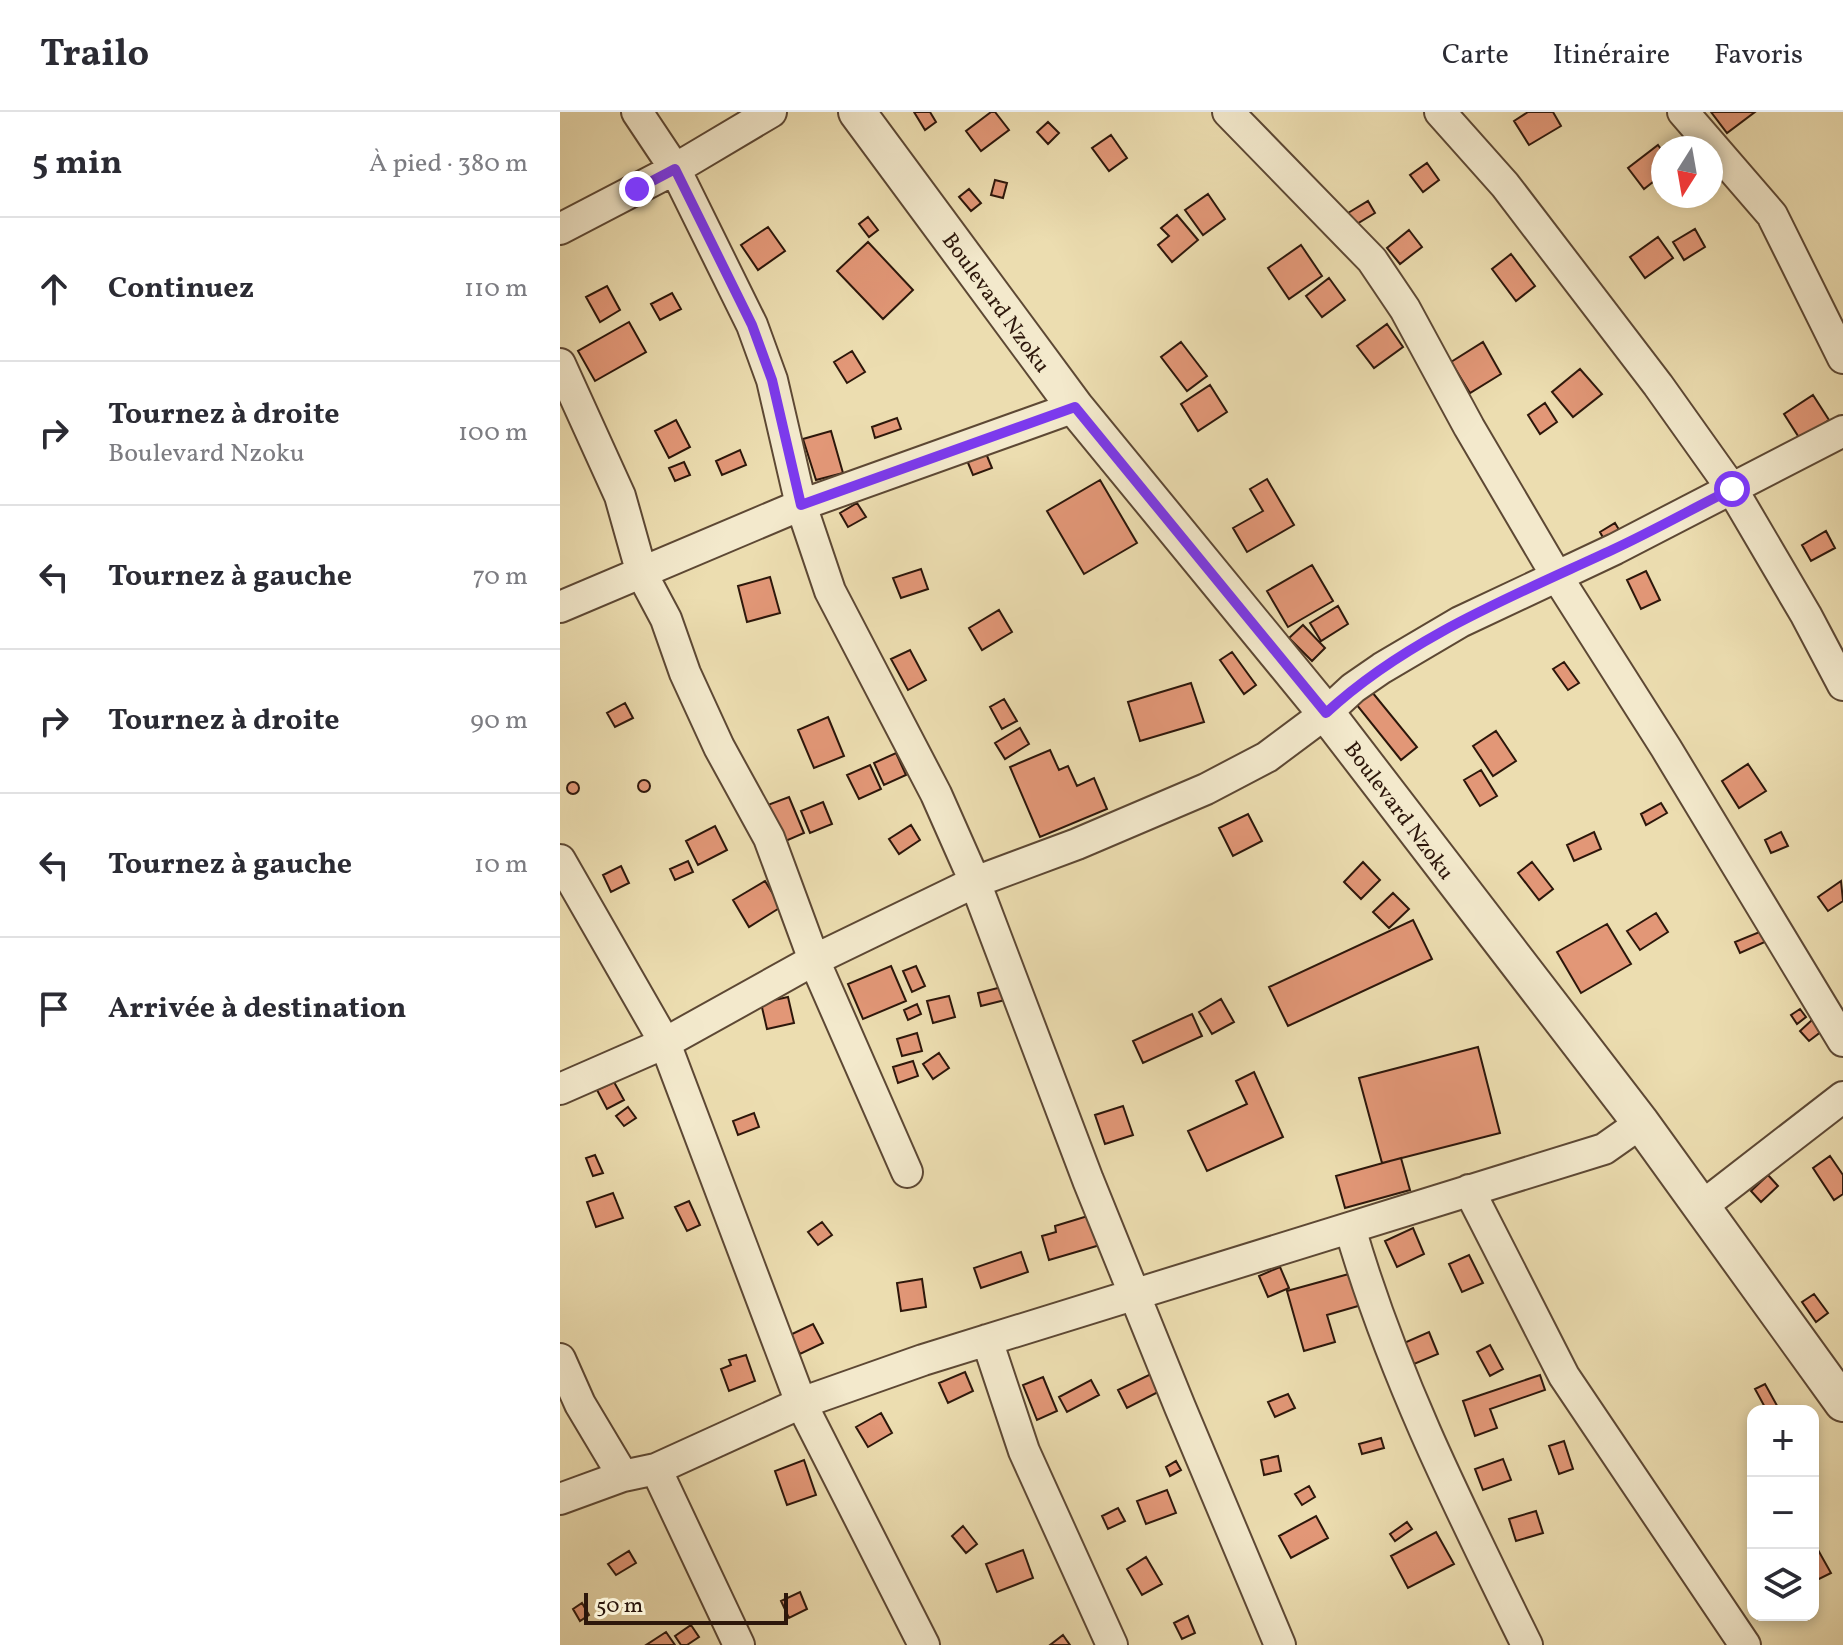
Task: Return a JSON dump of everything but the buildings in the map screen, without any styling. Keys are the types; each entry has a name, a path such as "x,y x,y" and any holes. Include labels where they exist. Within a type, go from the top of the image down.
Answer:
{"street":[{"path":"637,112 675,169 757,339 772,380 801,505 830,591 936,794 975,882 1088,1180 1280,1645"},
{"path":"560,229 675,169 771,112"},
{"name":"Boulevard Nzoku","path":"857,112 1075,407 1326,713 1641,1123 1843,1403"},
{"path":"1228,112 1372,260 1405,309 1469,427 1556,575 1666,748 1843,1041"},
{"path":"1440,112 1505,185 1658,385 1732,489 1843,685"},
{"path":"1683,112 1772,215 1843,358"},
{"path":"560,364 620,496 642,574 666,619 685,673 719,747 769,838 814,960 907,1172"},
{"path":"560,607 801,505 1075,407"},
{"path":"560,1089 665,1043 814,960 975,882 1077,844 1206,789 1267,757 1326,713 1353,688 1460,622 1615,549 1843,431"},
{"path":"560,860 665,1043 801,1403 924,1645"},
{"path":"1701,1207 1843,1097"},
{"path":"560,1499 623,1476 656,1469 801,1403 987,1340 1604,1149 1641,1123"},
{"path":"1469,1190 1564,1376 1745,1645"},
{"path":"1350,1228 1371,1299 1411,1404 1527,1645"},
{"path":"987,1340 1024,1451 1112,1645"},
{"path":"560,1359 580,1404 623,1476"},
{"path":"656,1469 739,1645"}],"route":[{"path":"637,189 675,169 752,325 772,380 801,505 1075,407 1326,713 1353,688 1382,668 1460,622 1615,549 1732,489"}]}
